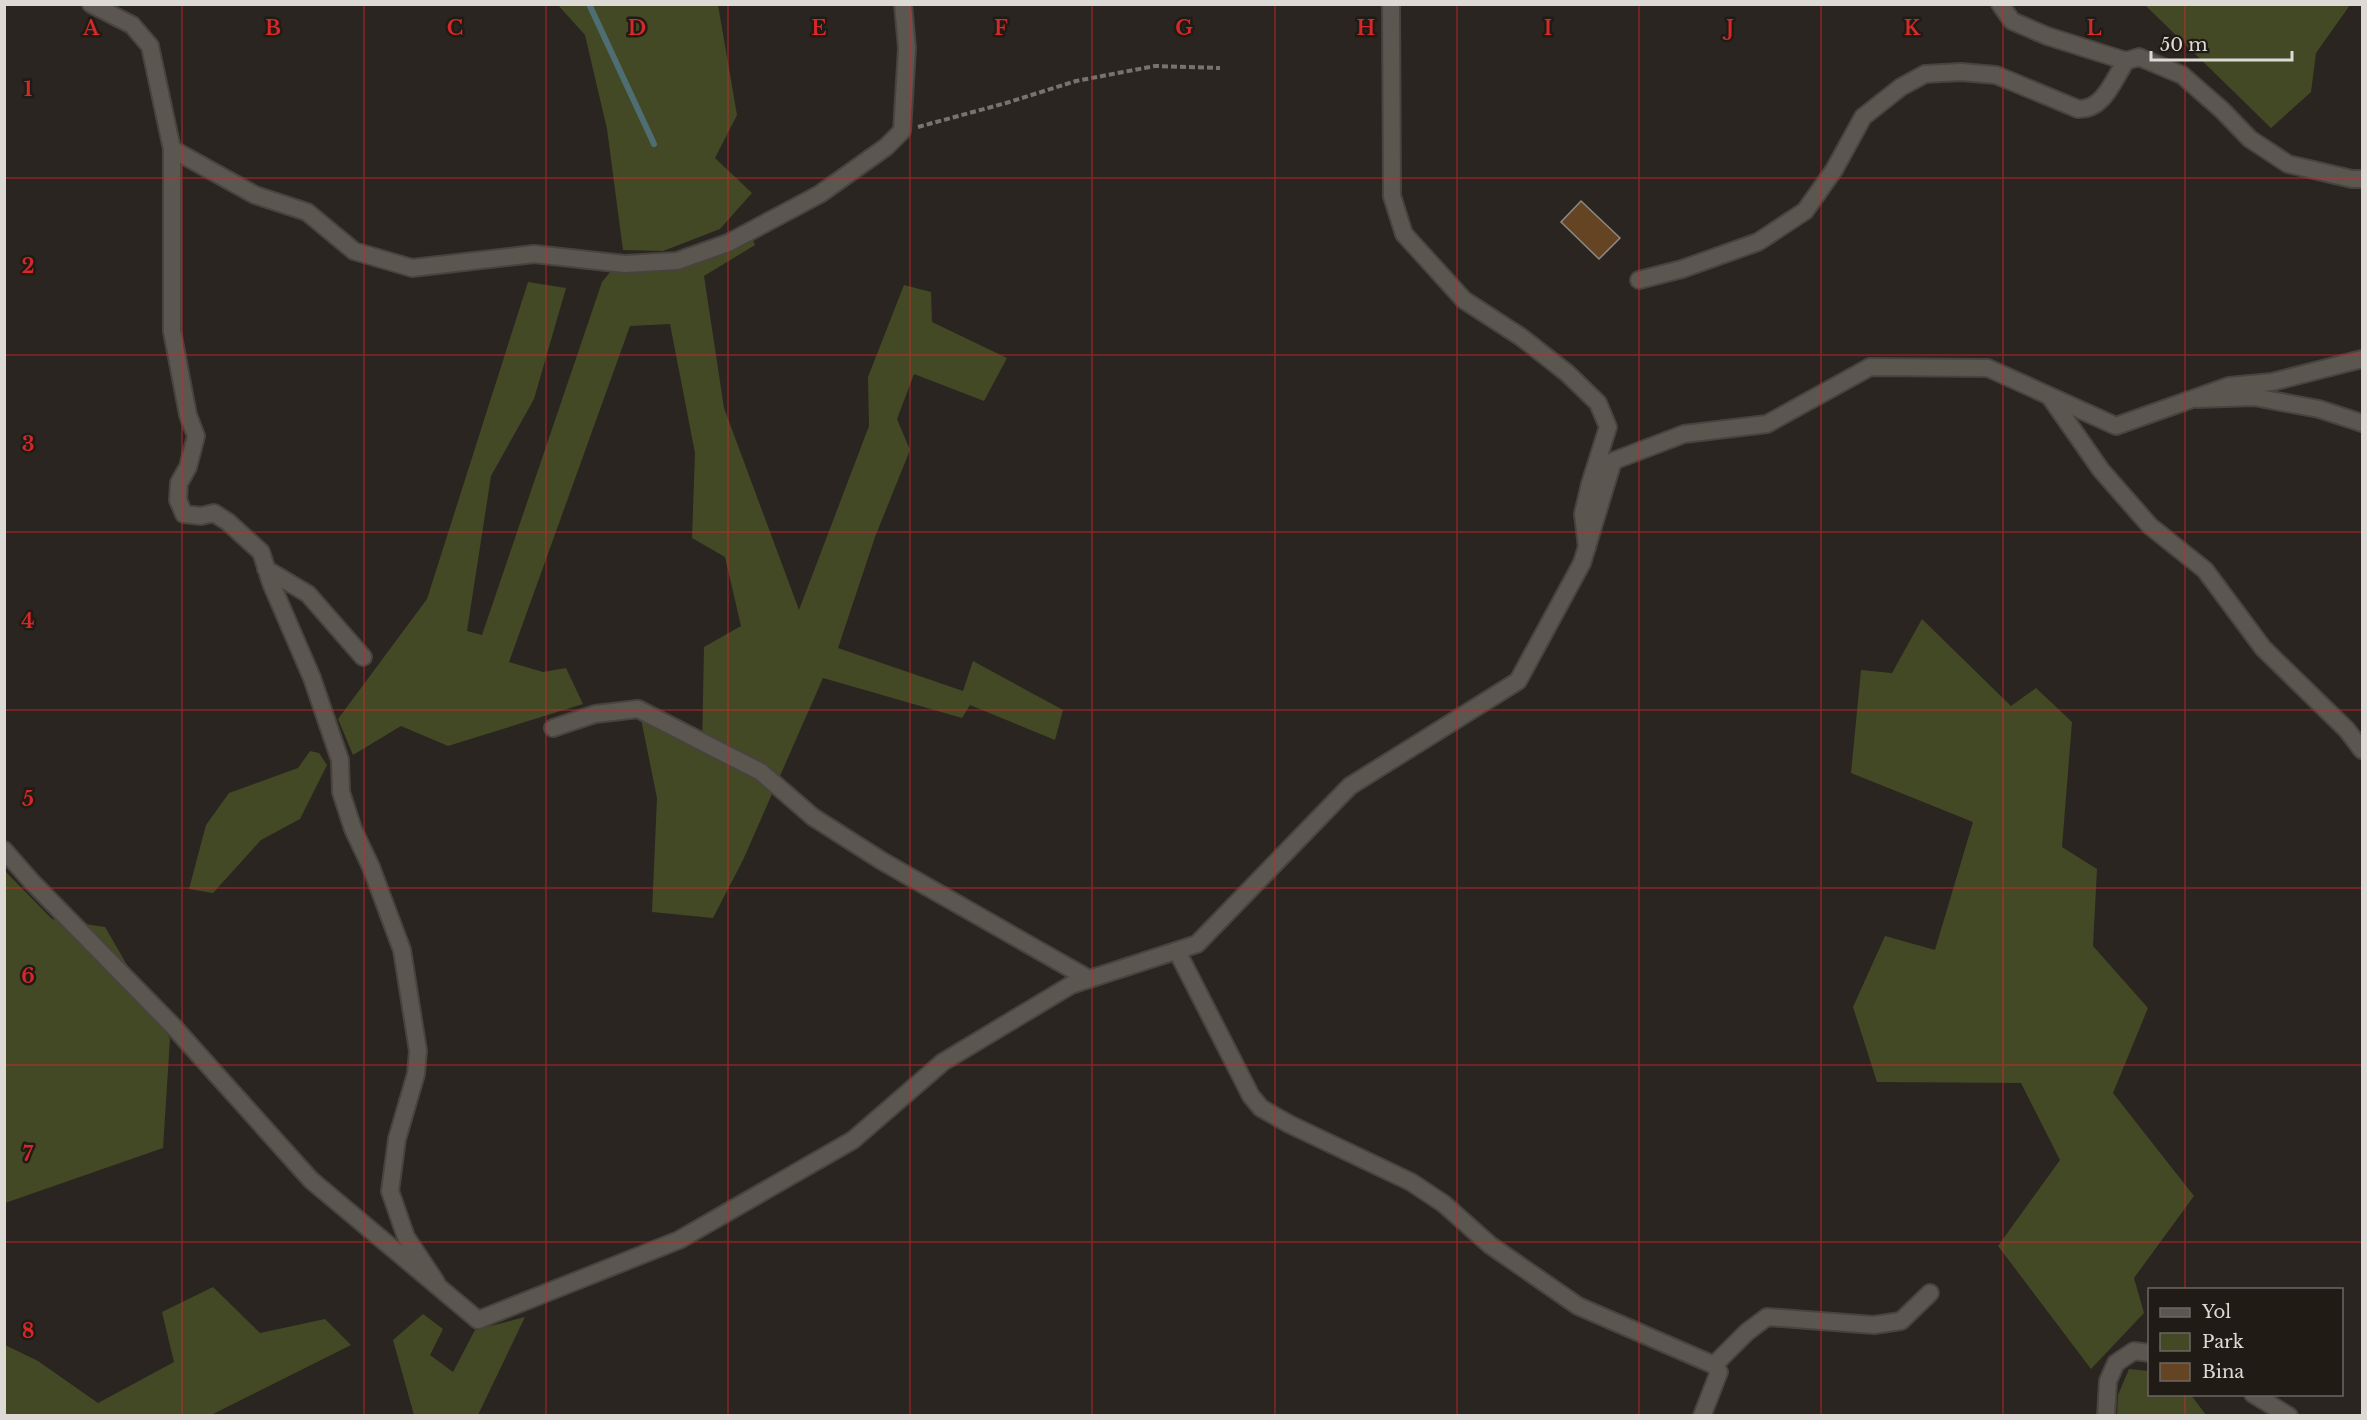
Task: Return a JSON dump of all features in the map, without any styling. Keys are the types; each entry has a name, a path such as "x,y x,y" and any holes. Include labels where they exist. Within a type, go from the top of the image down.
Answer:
{"street":[{"path":"91,4 132,25 150,46 172,149 172,331 188,415 196,436 188,466 179,483 178,500 184,514 201,516 214,513 228,522 261,552 312,678 340,760 341,792 353,829 371,867 402,950 418,1051 416,1074 397,1139 390,1191 406,1237 440,1288"},
{"path":"172,149 255,195 307,212 354,251 412,268 534,254 625,264 677,261 728,243 820,194 886,147 902,131 908,48 903,4"},
{"path":"1391,4 1392,196 1404,234 1464,300 1521,337 1567,373 1598,403 1608,427 1583,514 1587,547"},
{"path":"2000,4 2012,21 2047,36 2126,61 2139,57 2182,75 2222,110 2250,139 2288,164 2352,179 2362,179"},
{"path":"1639,280 1682,269 1758,242 1805,211 1834,171 1863,117 1901,87 1925,74 1961,72 1996,75 2078,109 2086,109 2104,99 2126,61"},
{"path":"4,849 32,882 173,1026 311,1180 478,1320 679,1240 853,1140 944,1062 1071,985 1197,944 1350,786 1518,681 1582,563 1613,461 1684,434 1767,424 1870,367 1988,368 2116,426 2229,386 2272,382 2362,358"},
{"path":"2050,396 2101,470 2150,526 2205,570 2263,648 2347,730 2362,750"},
{"path":"2193,399 2254,397 2319,409 2362,423"},
{"path":"266,569 308,594 363,657"},
{"path":"553,728 595,714 638,709 761,772 813,817 882,861 1089,979"},
{"path":"1177,951 1251,1096 1261,1108 1289,1124 1411,1182 1444,1204 1490,1245 1578,1306 1714,1365 1719,1372 1702,1416"},
{"path":"1714,1365 1747,1332 1767,1317 1874,1325 1901,1321 1930,1293"},
{"path":"2106,1416 2108,1381 2116,1363 2134,1351 2148,1353"},
{"path":"2255,1396 2289,1416"}],"path":[{"path":"902,131 1006,104 1076,81 1155,66 1220,68"}],"green space":[{"path":"558,5 718,5 737,115 715,158 752,193 720,229 663,251 623,250 607,129 585,35"},
{"path":"2145,5 2350,5 2316,53 2311,92 2271,128"},
{"path":"752,238 755,245 704,276 724,408 799,610 869,426 868,377 904,285 931,292 932,322 1007,358 984,401 914,374 897,419 910,450 875,537 838,648 963,691 973,661 1063,710 1055,740 970,705 962,718 823,678 743,860 713,918 652,912 657,798 641,719 702,749 704,647 741,626 725,557 692,538 695,453 670,324 630,326 509,662 543,672 566,668 583,704 448,746 401,726 353,755 338,719 427,599 528,282 566,288 534,399 491,476 467,631 482,635 602,282 611,271 676,271"},
{"path":"1922,619 2011,706 2036,688 2072,722 2062,847 2097,869 2093,946 2148,1008 2113,1093 2194,1196 2134,1278 2144,1313 2091,1369 1998,1246 2060,1160 2021,1083 1877,1082 1853,1007 1885,936 1935,950 1973,822 1851,773 1861,670 1892,673"},
{"path":"310,751 319,753 327,765 300,819 261,840 213,893 189,889 206,825 229,793 298,768"},
{"path":"4,870 52,919 105,927 170,1039 163,1148 5,1203"},
{"path":"213,1287 260,1333 325,1319 351,1345 211,1415 5,1415 5,1345 38,1361 98,1403 174,1362 162,1312"},
{"path":"423,1314 443,1329 430,1355 453,1372 475,1330 525,1317 478,1415 414,1415 393,1340"},
{"path":"2129,1369 2148,1371 2148,1396 2192,1396 2206,1415 2117,1415 2118,1395"}],"building":[{"path":"1581,201 1620,238 1599,259 1561,222"}],"waterway":[{"path":"589,4 654,144"}]}
